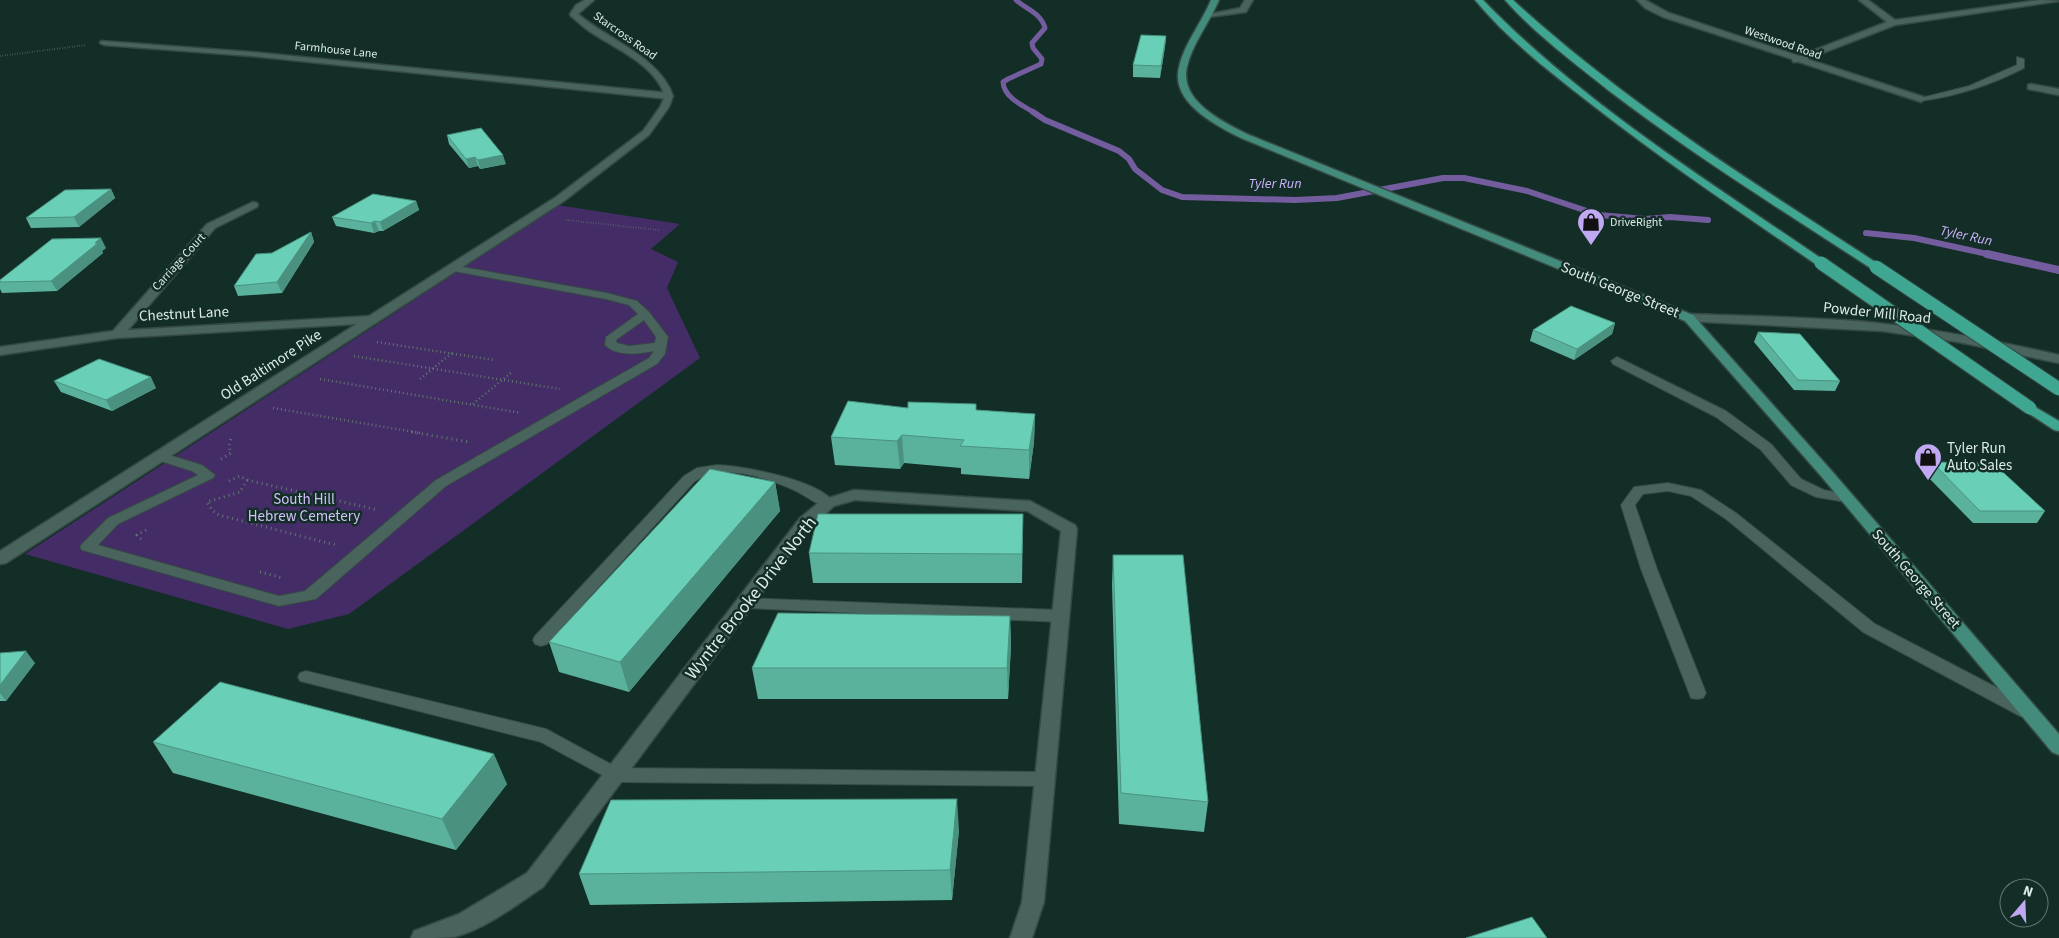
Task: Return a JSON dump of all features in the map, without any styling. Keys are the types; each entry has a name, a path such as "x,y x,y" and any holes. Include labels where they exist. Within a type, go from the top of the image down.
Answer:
{"highway":[{"path":"1479,0 1537,56 1595,104 1716,192 2059,427"},
{"path":"1509,0 1576,61 1633,106 2059,389"}],"main road":[{"name":"South George Street","path":"1216,0 1183,67 1181,81 1190,97 1204,112 1219,123 1244,136 1689,318 2059,747"}],"street":[{"name":"Starcross Road","path":"590,0 580,6 574,14 591,28 623,48 651,69 666,87 669,96"},
{"path":"1210,15 1243,10 1248,0"},
{"name":"Westwood Road","path":"1641,0 1648,6 1666,15 1796,60 1921,99"},
{"path":"1862,0 1894,23"},
{"path":"1796,60 1894,23 2056,0"},
{"name":"Farmhouse Lane","path":"104,43 251,54 669,96"},
{"path":"2030,87 2059,92"},
{"name":"Old Baltimore Pike","path":"0,559 560,199 646,133 664,107 669,96"},
{"name":"Carriage Court","path":"118,334 211,226 253,205"},
{"name":"Powder Mill Road","path":"1689,318 1856,325 1908,330 2010,347 2059,359"},
{"name":"Chestnut Lane","path":"0,351 118,334 370,320"},
{"name":"Wyntre Brooke Drive North","path":"422,938 445,932 497,906 535,880 806,522 828,503 854,495 1030,506 1069,529 1033,902 1022,938"}],"lane":[{"path":"1921,99 1938,97 1999,77 2021,66 2020,59"},
{"path":"159,456 197,468 208,475 113,521 88,547 279,601 310,595 441,483 653,361 659,354 662,337 645,314 633,303 607,296 452,268"},
{"path":"645,314 610,339 611,345 621,351 660,346"},
{"path":"1617,361 1721,414 1766,447 1796,482 1821,494 1846,498"},
{"path":"541,640 689,479 700,472 716,469 776,479 814,493 828,503"},
{"path":"1698,693 1649,569 1628,505 1639,490 1668,487 1696,493 1731,516 1869,628 2030,713"},
{"path":"745,603 1060,616"},
{"path":"306,676 546,736 614,775 1045,779"}],"path":[{"path":"0,56 104,43"},
{"path":"532,217 659,230"},
{"path":"369,341 494,360"},
{"path":"420,379 452,353"},
{"path":"349,355 564,390"},
{"path":"472,405 512,370"},
{"path":"288,373 551,418"},
{"path":"271,408 474,443"},
{"path":"224,484 240,476 247,480 379,510"},
{"path":"247,480 240,492 206,502 219,515 346,547"},
{"path":"148,541 139,538 137,535 154,526"},
{"path":"257,571 284,578"}],"green space":[{"name":"South Hill Hebrew Cemetery","path":"557,205 680,224 651,249 678,262 667,288 700,358 349,614 288,629 25,554 375,326"}],"building":[{"path":"1141,35 1166,36 1161,66 1133,65"},
{"path":"481,128 503,155 478,160 475,157 466,159 447,135"},
{"path":"111,189 74,217 26,218 65,190"},
{"path":"373,194 416,201 380,222 375,221 371,223 332,217"},
{"path":"311,232 277,282 234,286 256,254 272,253"},
{"path":"101,238 95,243 98,243 51,281 0,282 0,280 52,239"},
{"path":"1571,306 1615,323 1577,349 1533,330"},
{"path":"1758,332 1800,334 1840,381 1798,380"},
{"path":"99,359 151,377 106,400 54,381"},
{"path":"848,401 908,408 908,402 976,404 976,410 1035,414 1029,450 960,446 964,440 902,435 897,441 831,437"},
{"path":"1932,462 1993,463 2045,511 1980,511"},
{"path":"710,469 775,482 620,662 549,642"},
{"path":"818,514 1023,514 1022,554 809,553"},
{"path":"1113,555 1183,555 1208,802 1121,793"},
{"path":"778,613 1010,616 1007,668 752,668"},
{"path":"26,651 0,685 0,653"},
{"path":"220,682 494,754 442,819 153,742"},
{"path":"957,799 950,870 579,874 611,800"},
{"path":"1532,917 1547,938 1466,938"}],"waterway":[{"name":"Tyler Run","path":"1016,0 1037,15 1043,23 1045,28 1032,43 1033,48 1042,59 1041,64 1003,82 1004,88 1011,97 1035,113"},
{"name":"Tyler Run","path":"1033,112 1045,120 1119,151 1129,159 1135,169 1162,190 1182,197 1295,200 1337,198 1443,178 1464,178 1527,191 1599,215 1645,219 1670,217 1708,220"},
{"name":"Tyler Run","path":"1866,233 1914,238 1992,255"},
{"name":"Tyler Run","path":"1987,254 2059,270"}],"place":[{"name":"DriveRight","path":"1591,246"},
{"name":"Tyler Run Auto Sales","path":"1928,481"}]}
